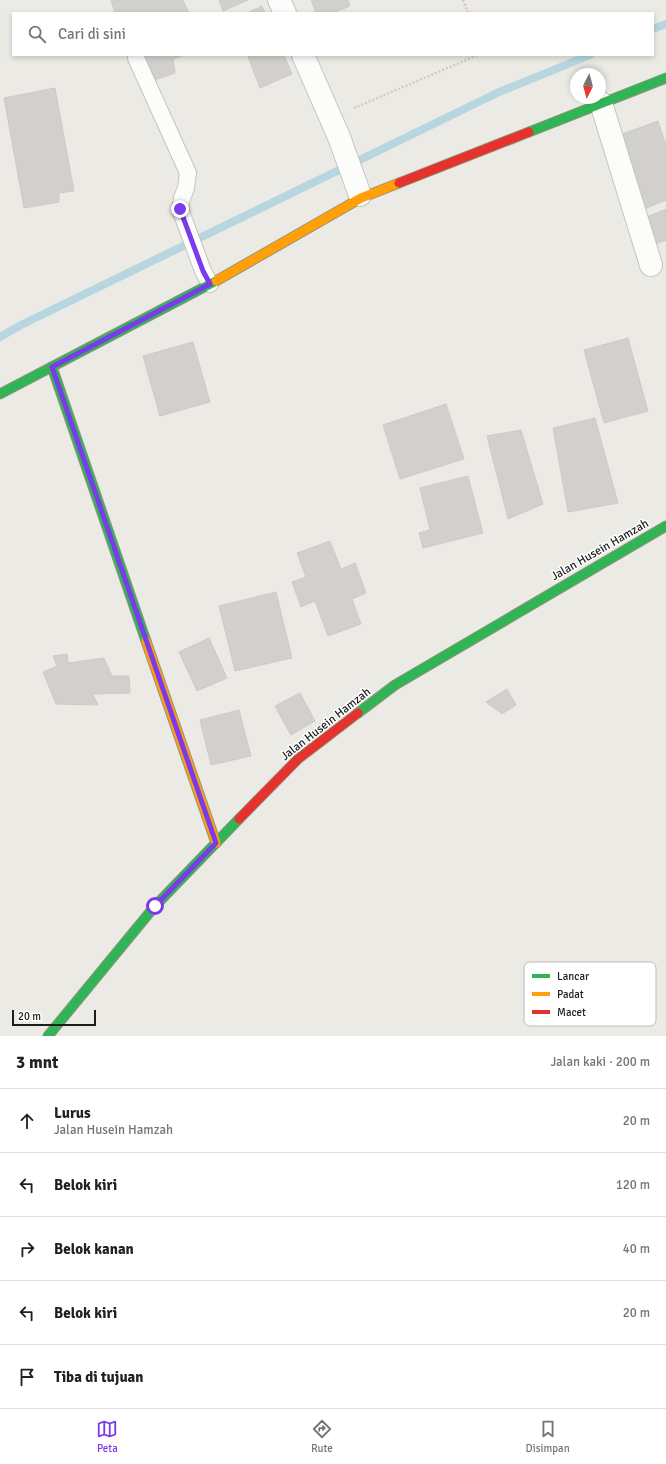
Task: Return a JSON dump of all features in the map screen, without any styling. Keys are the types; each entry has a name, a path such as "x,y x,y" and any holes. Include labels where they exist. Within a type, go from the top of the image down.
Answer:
{"street":[{"path":"279,0 285,12"},
{"path":"303,56 335,128 361,196"},
{"path":"606,101 666,78"},
{"path":"0,394 52,367 206,277 361,196 598,104"},
{"path":"601,104 651,265"},
{"path":"52,367 216,843"},
{"name":"Jalan Husein Hamzah","path":"48,1036 155,906 298,759 395,686 666,526"}],"lane":[{"path":"136,58 188,173 186,188 180,209 206,277"}],"path":[{"path":"463,0 468,12"},
{"path":"335,128 476,56"}],"building":[{"path":"111,0 183,0 189,12 115,12"},
{"path":"219,0 248,0 223,11"},
{"path":"311,0 348,0 350,6 335,12 316,12"},
{"path":"262,6 265,12 249,12"},
{"path":"142,56 181,56 173,59 175,73 152,81"},
{"path":"284,56 292,74 260,88 248,57"},
{"path":"55,88 74,191 59,193 59,202 24,208 4,98"},
{"path":"658,121 666,145 666,200 642,210 617,136"},
{"path":"666,209 666,240 655,244 647,217"},
{"path":"628,338 648,411 604,423 584,350"},
{"path":"193,342 210,402 160,416 143,356"},
{"path":"446,404 464,459 400,479 383,425"},
{"path":"595,418 618,503 568,512 553,428"},
{"path":"521,430 543,504 508,519 487,436"},
{"path":"468,476 483,533 423,548 419,533 430,530 420,488"},
{"path":"330,541 341,569 355,563 366,593 352,599 361,624 328,636 315,601 301,607 292,582 306,577 297,553"},
{"path":"276,592 292,658 235,671 219,606"},
{"path":"209,638 227,678 197,691 179,652"},
{"path":"67,654 68,663 104,658 112,676 129,676 130,693 93,694 98,705 56,704 43,672 57,666 53,656"},
{"path":"507,689 516,705 502,714 486,702"},
{"path":"300,693 315,721 291,735 275,706"},
{"path":"239,710 251,756 211,765 200,720"}],"waterway":[{"path":"654,29 666,24"},
{"path":"0,337 21,325 497,93 588,56"}],"traffic: fast":[{"path":"529,132 666,78"},
{"path":"0,394 216,281"},
{"path":"52,367 146,641"},
{"path":"358,713 395,685 666,526"},
{"path":"48,1036 155,906 239,819"}],"traffic: slow":[{"path":"216,281 361,198 399,183"},
{"path":"146,641 216,843"}],"traffic: jam":[{"path":"399,183 529,132"},
{"path":"239,819 298,759 358,713"}],"route":[{"path":"155,906 216,843 52,367 210,284 203,271 180,209"}]}
